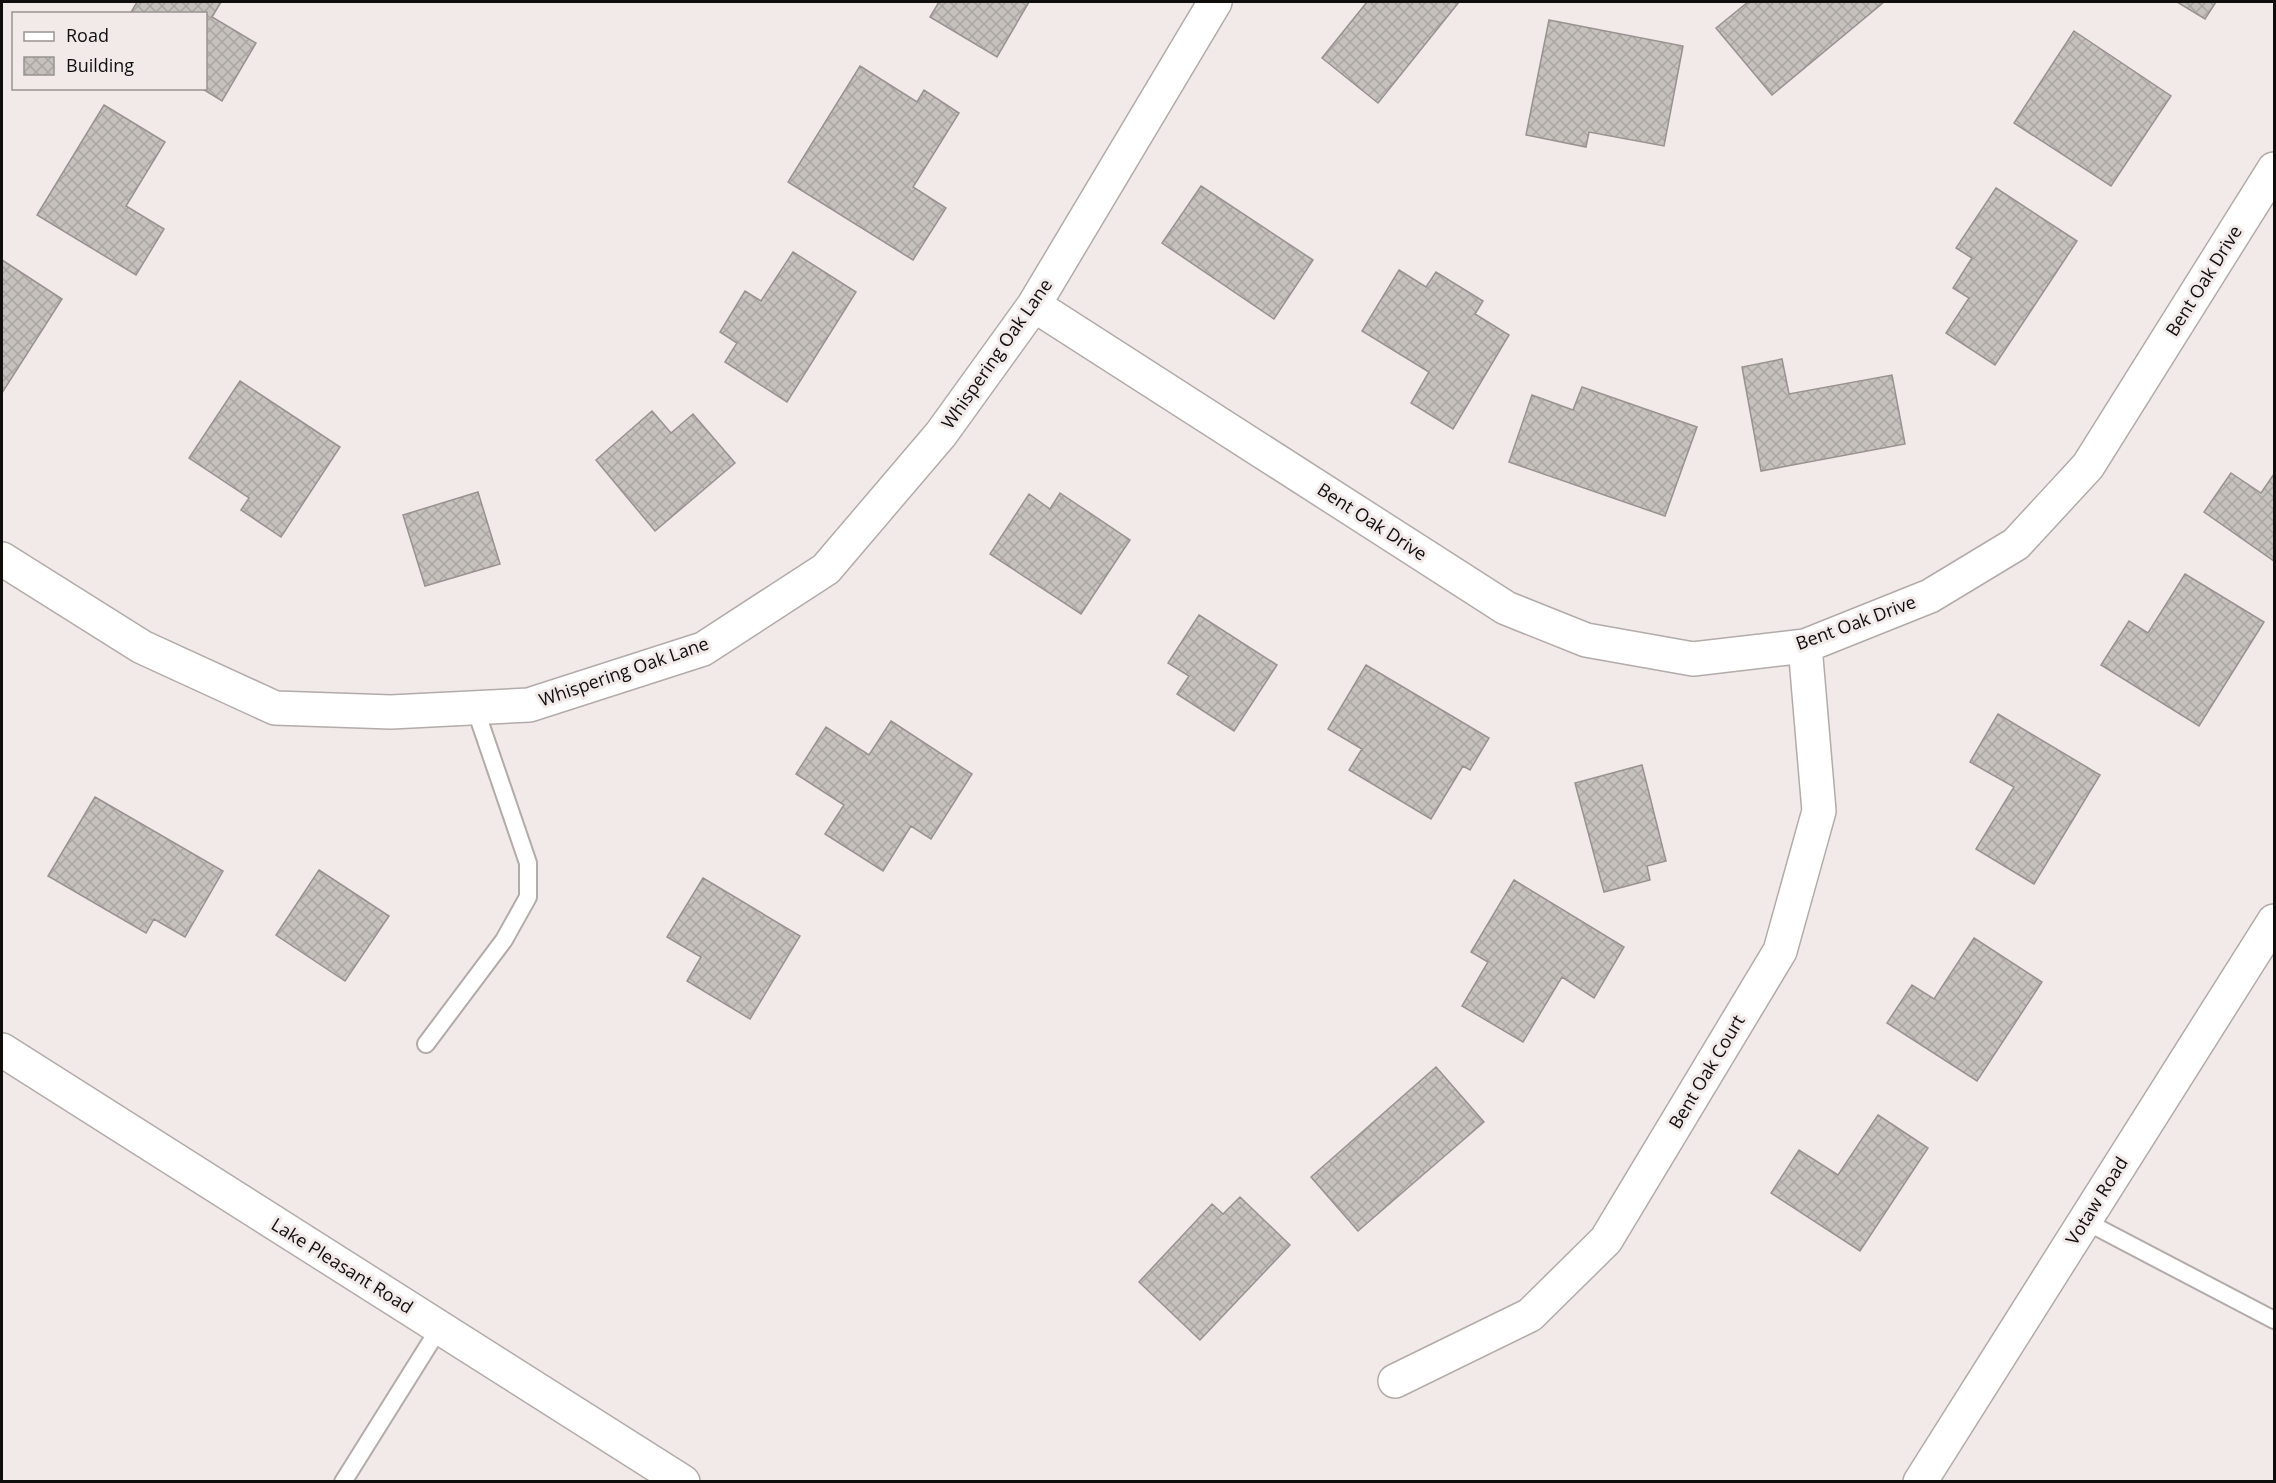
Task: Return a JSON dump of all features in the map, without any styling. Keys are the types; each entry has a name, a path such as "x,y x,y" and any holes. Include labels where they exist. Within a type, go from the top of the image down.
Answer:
{"street":[{"name":"Whispering Oak Lane","path":"2,559 142,647 275,708 391,712 529,705 703,649 826,569 940,434 1034,305 1215,2"},
{"name":"Bent Oak Drive","path":"1034,305 1506,608 1586,640 1693,659 1805,646 1930,596 2016,544 2088,466 2274,169"},
{"name":"Bent Oak Court","path":"1395,1381 1530,1315 1606,1240 1780,951 1819,811 1805,646"},
{"name":"Votaw Road","path":"1920,1482 2274,921"},
{"name":"Lake Pleasant Road","path":"2,1050 683,1482"}],"lane":[{"path":"426,1044 504,940 528,897 528,863 475,708"},
{"path":"2085,1221 2274,1320"},
{"path":"343,1482 440,1327"}],"building":[{"path":"137,2 221,2 212,17 256,43 222,101 204,90 207,90 207,12 131,12"},
{"path":"939,2 1029,2 997,57 930,17"},
{"path":"1367,2 1459,2 1378,103 1322,58"},
{"path":"1748,2 1884,2 1772,95 1716,28"},
{"path":"2177,2 2216,2 2205,19"},
{"path":"1549,20 1683,46 1664,146 1589,132 1586,147 1526,135"},
{"path":"2074,31 2171,96 2111,186 2014,123"},
{"path":"860,66 917,102 924,90 959,113 913,187 946,208 913,260 788,182"},
{"path":"104,105 165,142 126,206 164,229 136,275 37,215"},
{"path":"1201,186 1313,260 1274,319 1162,243"},
{"path":"1996,188 2077,241 1995,365 1946,333 1969,298 1953,288 1972,258 1956,248"},
{"path":"793,252 856,292 787,402 725,362 737,343 720,332 745,291 761,301"},
{"path":"2,260 62,299 2,393"},
{"path":"1399,270 1426,287 1436,272 1483,301 1475,314 1509,335 1453,429 1411,403 1429,372 1362,331"},
{"path":"1782,359 1789,394 1892,375 1905,444 1761,471 1742,367"},
{"path":"240,381 340,447 281,537 241,510 249,498 189,458"},
{"path":"1582,387 1697,427 1665,516 1509,462 1532,395 1573,410"},
{"path":"652,411 671,433 693,414 735,463 655,531 596,460"},
{"path":"2231,473 2261,493 2274,474 2274,561 2204,512"},
{"path":"478,492 500,564 425,586 403,515"},
{"path":"1060,493 1130,540 1081,614 990,554 1029,494 1050,509"},
{"path":"2185,574 2264,622 2199,726 2101,665 2129,621 2148,633"},
{"path":"1199,615 1277,665 1234,731 1177,694 1189,676 1168,663"},
{"path":"1366,665 1489,738 1470,770 1463,766 1431,819 1349,770 1362,749 1328,729"},
{"path":"1998,714 2100,775 2034,884 1976,849 2014,787 1970,762"},
{"path":"891,721 972,774 931,839 911,826 883,871 825,834 844,805 796,774 826,727 869,755"},
{"path":"1642,765 1666,861 1647,866 1650,880 1604,892 1575,783"},
{"path":"95,797 223,871 185,937 154,919 146,933 48,876"},
{"path":"319,870 389,916 345,981 276,935"},
{"path":"703,878 800,936 750,1019 687,981 701,957 667,937"},
{"path":"1514,880 1624,947 1594,998 1562,977 1523,1042 1462,1006 1488,962 1471,952"},
{"path":"1974,938 2042,982 1977,1081 1887,1023 1912,985 1934,999"},
{"path":"1436,1067 1484,1122 1358,1231 1311,1177"},
{"path":"1878,1115 1928,1148 1860,1251 1771,1193 1799,1150 1838,1175"},
{"path":"1240,1197 1290,1245 1200,1340 1139,1282 1212,1204 1223,1214"}]}
